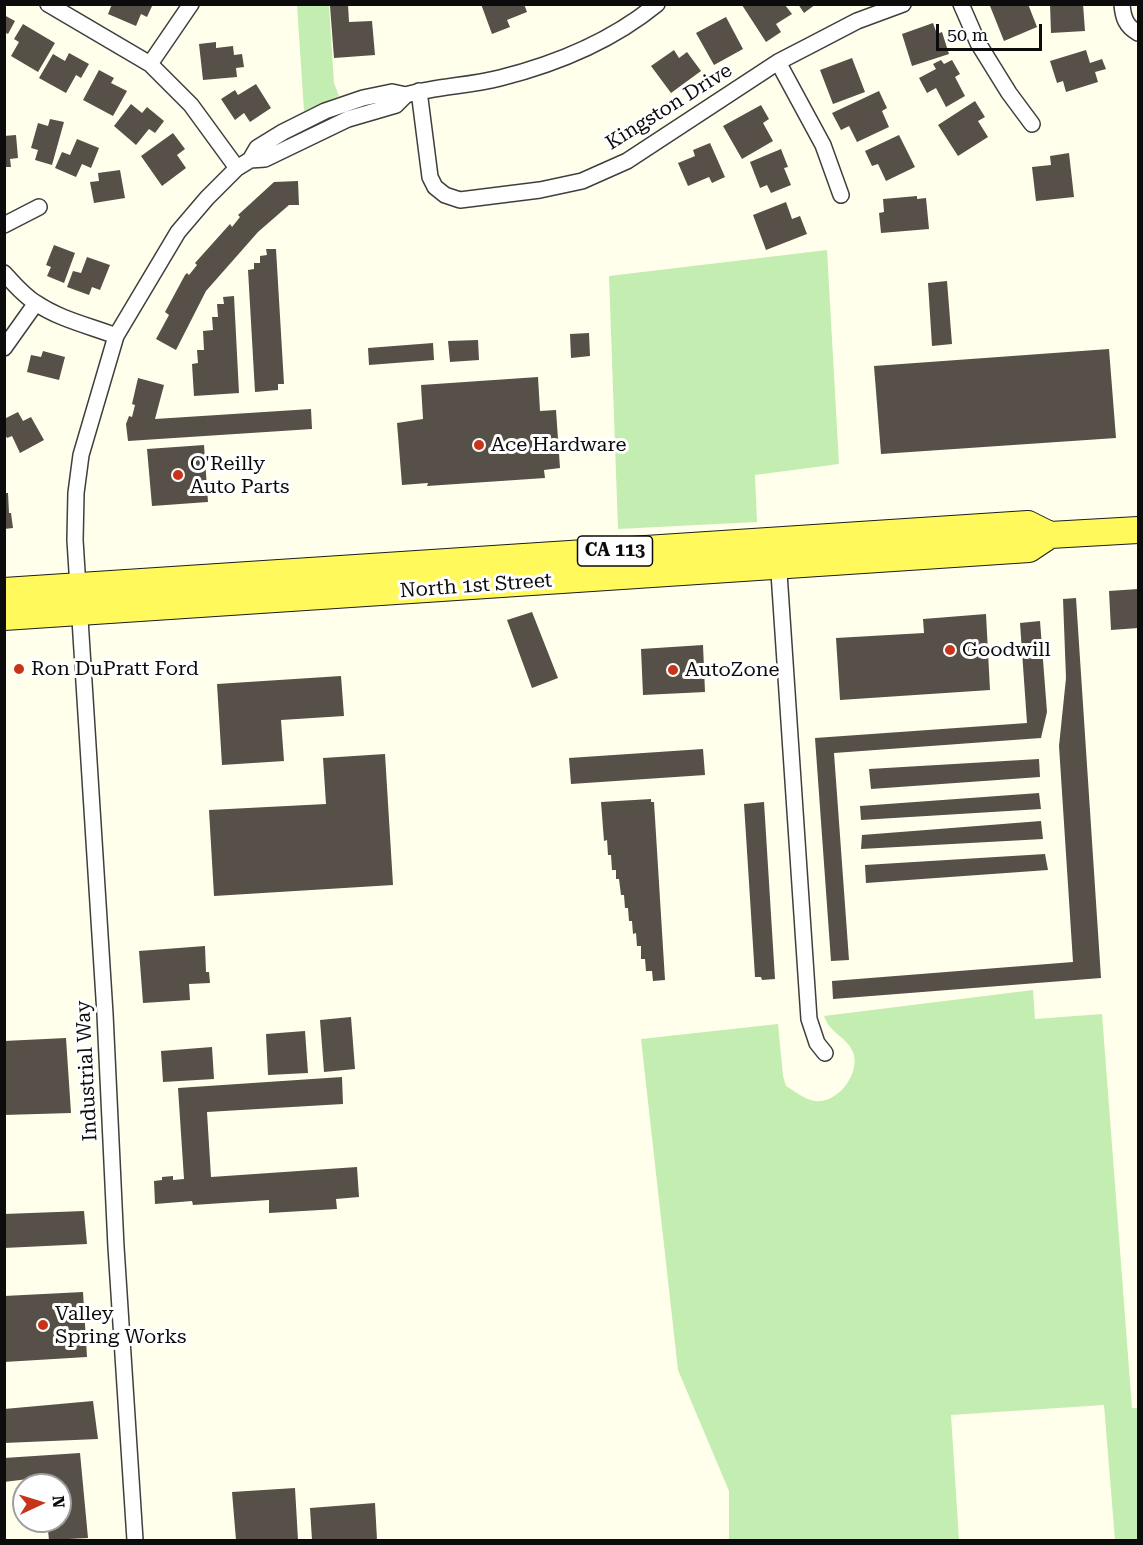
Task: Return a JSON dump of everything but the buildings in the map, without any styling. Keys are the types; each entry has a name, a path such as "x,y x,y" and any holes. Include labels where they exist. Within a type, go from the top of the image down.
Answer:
{"main road":[{"name":"North 1st Street","path":"4,616 79,599 776,540 1028,524 1050,535 1138,530"},
{"name":"North 1st Street","path":"4,591 79,599 778,566 1029,549 1050,535"}],"street":[{"path":"48,4 150,64 244,164 265,159 348,119 396,105 412,93 500,78 556,60 604,39 657,4"},
{"path":"150,64 191,4"},
{"name":"Kingston Drive","path":"412,93 430,177 435,187 445,195 460,200 540,190 582,181 627,161 778,62 857,21 903,4"},
{"path":"961,4 978,43 1009,93 1032,124"},
{"path":"1122,4 1126,22 1138,33"},
{"path":"778,62 823,145 841,195"},
{"name":"Industrial Way","path":"135,1540 75,540 76,493 81,455 116,336 178,232 207,198 244,164"},
{"path":"4,225 39,207"},
{"path":"4,273 16,287 36,303 65,317 116,336"},
{"path":"4,348 36,303"},
{"path":"776,540 808,1019 817,1043 825,1053"}],"green space":[{"path":"297,5 329,5 334,83 339,96 304,111"},
{"path":"827,250 839,464 755,475 757,522 618,529 609,276"},
{"path":"1033,990 1035,1019 1102,1014 1132,1408 1138,1408 1138,1540 1115,1540 1104,1405 951,1415 959,1540 729,1540 729,1491 678,1370 641,1039 778,1024 786,1086 808,1099 824,1101 832,1098 846,1086 851,1078 855,1060 850,1047 830,1027 824,1016"}],"place":[{"name":"Ace Hardware","path":"479,445"},
{"name":"O'Reilly Auto Parts","path":"178,475"},
{"name":"Goodwill","path":"950,650"},
{"name":"Ron DuPratt Ford","path":"19,669"},
{"name":"AutoZone","path":"673,670"},
{"name":"Valley Spring Works","path":"43,1325"}]}
